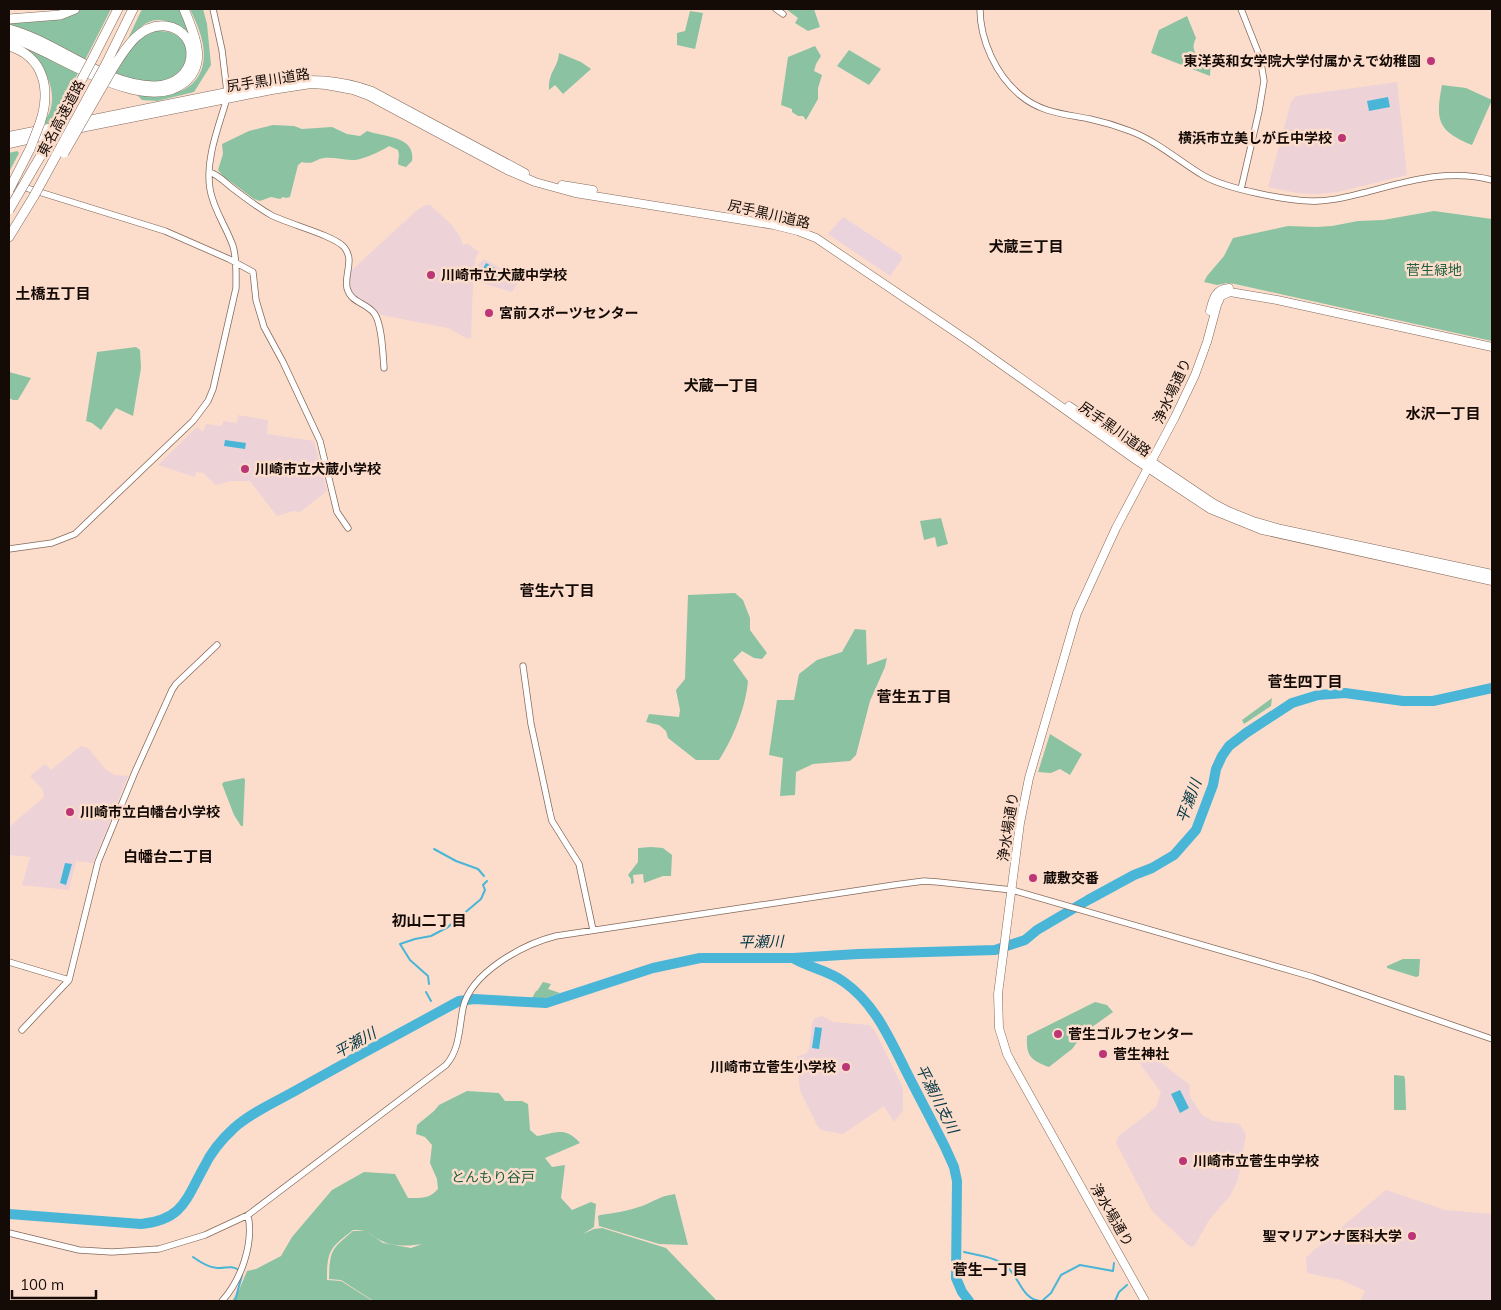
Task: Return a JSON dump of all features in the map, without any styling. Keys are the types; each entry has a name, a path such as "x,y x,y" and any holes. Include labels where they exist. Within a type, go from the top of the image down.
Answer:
{"highway":[{"path":"9,19 60,15 75,9"},
{"name":"東名高速道路","path":"9,210 57,127 118,9"},
{"name":"東名高速道路","path":"9,237 109,66 133,9"},
{"path":"9,37 21,40 113,83 130,89 157,93 177,88 192,75 196,66 198,46 194,30 184,9"},
{"path":"9,29 32,37 116,78 141,85 166,84 176,80 188,68 191,60 191,51 187,41 176,30 168,26 152,28 145,30 131,42 109,66"},
{"path":"9,46 31,59 43,78 45,87 44,113 30,149 9,190"}],"main road":[{"name":"尻手黒川道路","path":"9,144 227,95 276,82 302,79 326,79 345,82 372,91 519,170 545,180 633,197 777,220 807,230 836,245 1210,509 1262,530 1492,580"},
{"name":"尻手黒川道路","path":"9,136 227,95"},
{"name":"浄水場通り","path":"1145,1301 1007,1054 999,1028 997,1007 1002,955 1020,823 1029,778 1077,613 1116,528 1192,383 1221,296 1230,292 1238,292 1492,347"},
{"name":"尻手黒川道路","path":"1149,465 1213,503 1253,521 1281,529 1492,574"}],"street":[{"path":"9,549 52,543 75,534 199,414 210,397 236,288 236,262 232,246 212,199 210,188 210,159 227,95 222,50 213,9"},
{"path":"776,9 783,14"},
{"path":"980,9 983,38 989,52 1011,87 1020,96 1044,110 1089,119 1132,132 1151,141 1207,178 1241,189 1277,197 1314,201 1347,197 1425,177 1464,175 1492,180"},
{"path":"1241,189 1264,81 1260,57 1242,9"},
{"path":"209,172 215,174 270,214 343,246 349,256 347,280 349,292 357,302 370,309 377,319 384,368"},
{"path":"9,183 150,226 185,239 236,262 253,272 256,300 264,327 283,362 320,441 337,512 348,528"},
{"path":"22,1030 69,980 98,862 135,772 172,690 217,645"},
{"path":"523,666 531,724 552,821 579,864 593,930"},
{"path":"9,1233 79,1250 132,1252 159,1249 205,1235 248,1215 446,1065 451,1059 457,1044 464,1004 468,995 478,981 513,953 556,936 844,892 924,882 1012,890 1313,977 1492,1039"},
{"path":"9,962 69,980"},
{"path":"222,1301 240,1271 250,1233 248,1215"}],"shaded area":[{"name":"横浜市立美しが丘中学校","path":"1397,82 1407,175 1338,192 1317,194 1297,193 1268,187 1291,102 1296,96"},
{"name":"川崎市立犬蔵中学校","path":"425,205 430,205 452,225 463,245 468,244 479,252 475,259 475,267 484,259 520,279 512,292 473,280 471,338 466,338 448,328 381,315 374,308 357,298 350,289 351,271 416,211"},
{"path":"843,217 901,255 902,259 890,276 828,234"},
{"name":"川崎市立犬蔵小学校","path":"238,415 268,420 267,434 314,441 327,491 300,512 293,511 277,516 250,481 231,481 215,485 204,473 196,472 195,477 158,465 197,427 203,432 206,424 222,426 223,421 237,423"},
{"name":"川崎市立白幡台小学校","path":"81,746 88,748 105,769 115,775 128,776 93,863 76,861 69,890 22,885 30,857 9,855 9,827 44,797 43,790 30,776 45,764 51,770"},
{"name":"川崎市立菅生小学校","path":"822,1016 833,1022 869,1025 875,1031 903,1088 903,1111 894,1122 884,1106 843,1134 821,1130 817,1125 800,1091 797,1056 806,1054 809,1049 812,1024 815,1018"},
{"name":"川崎市立菅生中学校","path":"1149,1051 1155,1058 1190,1085 1189,1092 1192,1100 1202,1115 1213,1121 1240,1124 1246,1135 1238,1180 1230,1196 1209,1220 1192,1247 1152,1211 1116,1143 1118,1137 1156,1107 1161,1092 1137,1060"},
{"name":"聖マリアンナ医科大学","path":"1386,1190 1445,1210 1492,1214 1492,1301 1360,1301 1365,1291 1341,1280 1307,1273 1306,1257"}],"green space":[{"path":"82,9 111,9 84,62 9,27 9,23 55,19"},
{"path":"142,9 182,9 194,40 175,25 159,20 151,21 143,26 126,43"},
{"path":"190,9 203,9 207,24 211,65 194,92 157,101 142,100 137,95 163,96 176,93 195,81 201,72 204,60 203,45"},
{"path":"786,9 814,9 820,27 808,31 795,23 798,18"},
{"path":"690,11 703,13 695,49 677,45 677,33 685,31"},
{"path":"1187,16 1196,38 1194,45 1195,53 1202,60 1211,60 1210,76 1151,53 1159,30"},
{"path":"156,31 170,32 180,37 185,45 187,55 185,64 179,73 170,79 157,82 136,80 115,74 136,43"},
{"path":"815,46 821,56 814,71 822,75 818,88 818,99 806,120 803,116 798,116 792,112 792,109 781,105 788,57"},
{"path":"24,47 78,73 50,123 43,124 52,102 50,84 37,60"},
{"path":"849,50 881,69 869,85 837,66"},
{"path":"559,53 581,62 591,69 563,94 555,85 549,90 551,74 557,63"},
{"path":"1442,85 1466,88 1492,100 1472,145 1452,135 1442,123 1439,116 1439,108"},
{"path":"273,125 294,126 302,129 332,127 347,134 360,136 367,131 404,142 412,153 412,161 406,167 399,165 398,150 389,146 356,160 328,158 309,163 302,162 298,165 290,197 280,199 271,197 260,201 254,199 223,176 218,170 223,154 222,144 249,131"},
{"path":"17,151 19,153 9,172 9,153"},
{"name":"菅生緑地","path":"1434,211 1492,219 1492,341 1235,284 1217,285 1204,282 1224,256 1233,238 1288,226 1332,226"},
{"path":"136,347 140,350 141,368 133,416 116,408 101,430 86,421 97,352"},
{"path":"9,372 31,378 18,400 9,398"},
{"path":"941,518 948,544 937,547 935,537 924,540 920,521"},
{"path":"735,593 743,600 750,618 750,630 767,653 762,659 754,658 742,651 733,660 748,681 745,701 738,722 719,760 696,760 668,738 666,731 659,725 646,722 649,714 679,717 680,710 676,690 685,679 688,595"},
{"path":"855,629 866,630 867,665 887,658 870,701 856,755 850,761 813,764 796,772 795,795 780,796 783,758 769,755 777,700 794,700 799,674 817,660 842,652"},
{"path":"1272,698 1271,706 1244,724 1242,720"},
{"path":"1050,734 1082,754 1070,775 1060,769 1051,773 1038,772"},
{"path":"244,778 243,826 241,826 234,815 222,784"},
{"path":"638,848 663,848 672,855 671,876 663,876 644,883 643,874 633,875 634,883 631,884 631,879 628,875 638,862"},
{"path":"1403,959 1420,959 1419,976 1416,977 1387,968 1387,966"},
{"path":"543,982 551,984 548,989 560,993 539,1000 531,1000 536,991"},
{"name":"菅生ゴルフセンター","path":"1095,1002 1107,1005 1113,1012 1085,1032 1072,1049 1049,1067 1031,1057 1027,1049 1027,1036"},
{"path":"1394,1075 1404,1076 1406,1110 1394,1110"},
{"name":"とんもり谷戸","path":"467,1091 499,1093 505,1101 522,1101 528,1104 530,1130 537,1136 560,1132 570,1134 580,1143 545,1158 552,1167 565,1165 561,1198 572,1210 591,1202 596,1204 594,1227 583,1234 602,1228 666,1248 717,1301 372,1301 372,1300 341,1280 329,1279 333,1251 353,1231 364,1231 353,1230 331,1250 327,1280 341,1281 370,1301 232,1301 247,1271 256,1269 281,1256 292,1237 332,1190 364,1172 395,1174 408,1198 425,1197 435,1192 438,1189 437,1179 430,1163 432,1145 425,1137 416,1134 417,1125 439,1105","holes":["378,1239 407,1246 422,1244 411,1248 383,1243"]},
{"path":"675,1194 688,1245 659,1244 599,1226 598,1216 600,1215 632,1209 661,1197"}],"water":[{"path":"1388,97 1390,107 1369,111 1367,101"},
{"path":"486,263 504,273 499,282 481,272"},
{"path":"225,440 246,443 245,449 224,446"},
{"path":"65,863 72,864 66,885 60,883"},
{"path":"815,1027 822,1028 819,1049 812,1048"},
{"path":"1180,1090 1189,1108 1180,1113 1171,1094"}],"waterway":[{"name":"平瀬川","path":"9,1214 141,1224 166,1218 182,1206 213,1151 241,1122 459,1001 474,999 546,1003 653,968 700,958 793,958 995,950 1025,940 1037,930 1088,900 1174,855 1196,830 1213,785 1216,769 1229,746 1292,703 1318,695 1345,693 1403,701 1433,701 1492,688"},
{"path":"434,849 456,861 478,869 484,876"},
{"path":"429,984 428,976 410,960 400,944 431,936 448,927 481,899 485,890 483,885 487,881"},
{"name":"平瀬川支川","path":"793,958 838,978 855,990 880,1021 893,1045 954,1167 957,1181 956,1278 962,1292 969,1301"},
{"path":"426,992 431,1001"},
{"name":"平瀬川","path":"436,1009 439,1012"},
{"path":"964,1252 1001,1262 1010,1269 1028,1296 1040,1301"},
{"path":"193,1257 213,1267 231,1267 239,1270"},
{"path":"1042,1301 1051,1293 1061,1275 1080,1265 1113,1271 1114,1263"},
{"path":"235,1301 242,1275"},
{"path":"1115,1301 1119,1292 1127,1285"},
{"path":"1064,1301 1096,1301"}],"place":[{"name":"東洋英和女学院大学付属かえで幼稚園","path":"1431,61"},
{"name":"横浜市立美しが丘中学校","path":"1342,138"},
{"name":"川崎市立犬蔵中学校","path":"431,275"},
{"name":"宮前スポーツセンター","path":"489,313"},
{"name":"川崎市立犬蔵小学校","path":"245,469"},
{"name":"川崎市立白幡台小学校","path":"70,812"},
{"name":"蔵敷交番","path":"1033,878"},
{"name":"菅生ゴルフセンター","path":"1058,1034"},
{"name":"菅生神社","path":"1103,1054"},
{"name":"川崎市立菅生小学校","path":"846,1067"},
{"name":"川崎市立菅生中学校","path":"1183,1161"},
{"name":"聖マリアンナ医科大学","path":"1412,1236"}],"district":[{"name":"犬蔵三丁目","path":"1026,247"},
{"name":"土橋五丁目","path":"53,294"},
{"name":"犬蔵一丁目","path":"721,386"},
{"name":"水沢一丁目","path":"1443,414"},
{"name":"菅生六丁目","path":"557,591"},
{"name":"菅生四丁目","path":"1305,682"},
{"name":"菅生五丁目","path":"914,697"},
{"name":"白幡台二丁目","path":"168,857"},
{"name":"初山二丁目","path":"429,921"},
{"name":"菅生一丁目","path":"990,1270"}]}
